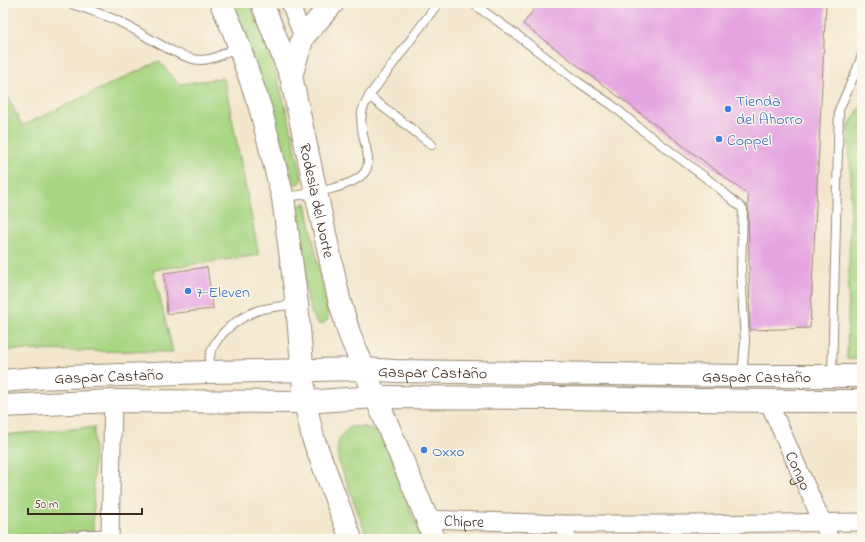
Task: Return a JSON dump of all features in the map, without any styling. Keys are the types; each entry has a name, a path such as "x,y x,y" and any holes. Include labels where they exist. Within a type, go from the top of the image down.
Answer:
{"main road":[{"path":"221,3 234,32 260,107 283,198 297,304 305,402 313,438 351,539"},
{"name":"Rodesia del Norte","path":"262,3 291,76 339,299 349,333 430,529"},
{"path":"291,76 303,37 333,3"},
{"name":"Gaspar Castaño","path":"3,381 36,378 208,372 364,369 742,376 862,376"},
{"path":"741,401 742,376"},
{"name":"Gaspar Castaño","path":"3,406 113,401 305,402 375,397 862,401"}],"street":[{"path":"290,3 303,37"},
{"path":"83,539 110,538 113,401"},
{"name":"Congo","path":"768,401 830,539"},
{"name":"Chipre","path":"430,529 695,532 824,523 862,522"}],"lane":[{"path":"68,3 98,12 120,22 168,49 188,57 200,60 209,59 217,57 239,46"},
{"path":"283,198 317,192 348,183 359,177 366,170 368,159 362,128 362,112 369,96 438,3"},
{"path":"472,3 517,35 578,82 612,105 642,130 714,184 743,209 741,270 745,342 742,376"},
{"path":"832,376 839,110 862,55"},
{"path":"369,96 432,145"},
{"path":"208,372 211,352 215,344 222,334 233,324 247,315 260,310 297,304"}],"green space":[{"path":"229,3 250,3 258,23 275,70 288,116 302,177 301,181 297,184 293,182 281,137 272,120"},
{"path":"159,61 179,84 224,78 259,255 153,270 173,352 3,350 3,87 22,126"},
{"path":"862,104 862,359 847,359 851,179 848,127"},
{"path":"306,203 328,315 327,321 322,324 317,323 308,301 296,207"},
{"path":"94,427 93,531 3,536 3,435"},
{"path":"350,427 364,427 377,432 387,445 421,539 368,539 338,459 340,438"}],"building":[{"name":"Tienda del Ahorro","path":"539,3 826,3 810,328 750,330 748,195 523,24"},
{"name":"7-Eleven","path":"207,267 213,309 167,314 164,273"}],"place":[{"name":"Tienda del Ahorro","path":"728,109"},
{"name":"Coppel","path":"719,139"},
{"name":"7-Eleven","path":"188,291"},
{"name":"Oxxo","path":"424,450"}]}
